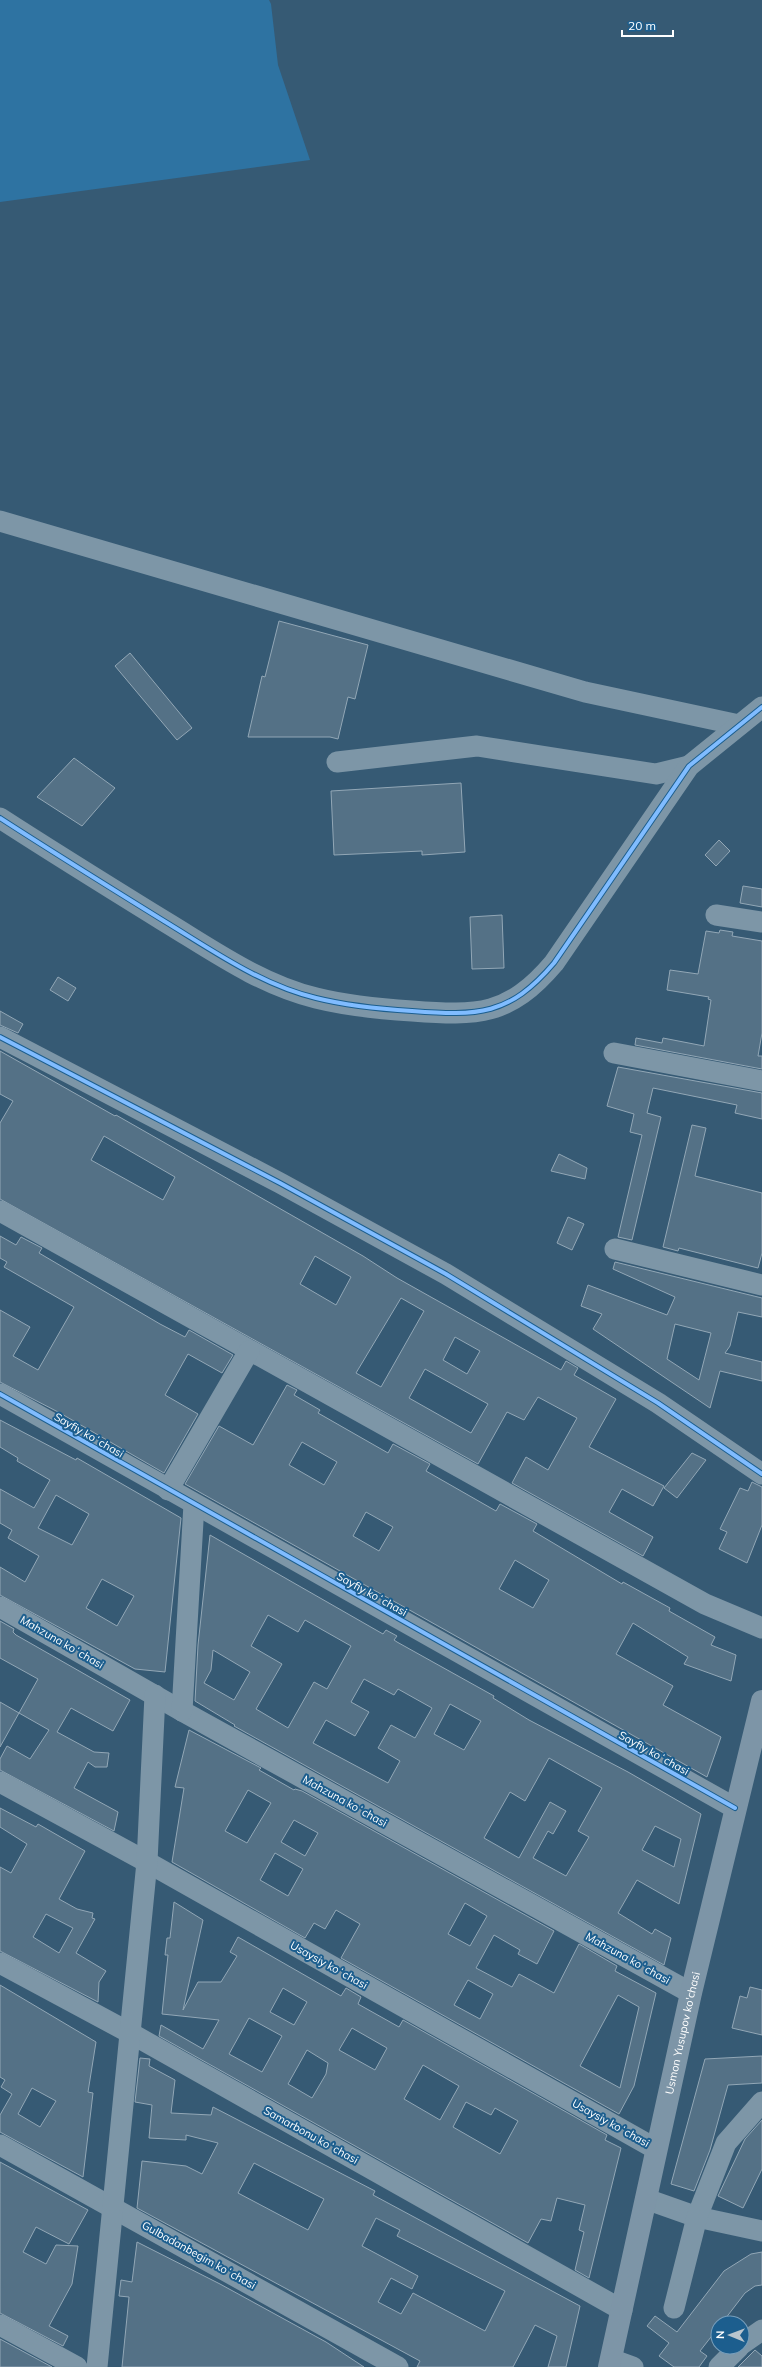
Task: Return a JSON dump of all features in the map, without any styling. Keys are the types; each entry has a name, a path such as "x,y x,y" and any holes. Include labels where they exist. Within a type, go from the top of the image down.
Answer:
{"main road":[{"name":"Usmon Yusupov ko'chasi","path":"610,2363 691,1993 762,1701"}],"street":[{"path":"0,521 585,692 740,725"},
{"path":"0,818 220,955 286,988 316,998 374,1008 435,1013 467,1013 505,1006 537,983 554,964 689,766 762,707"},
{"path":"337,762 477,746 656,774 689,766"},
{"path":"716,915 762,922"},
{"path":"0,1037 280,1183 446,1274 658,1403 762,1474"},
{"path":"614,1053 762,1081"},
{"path":"0,1211 705,1604 762,1628"},
{"path":"615,1250 762,1285"},
{"path":"168,1490 249,1351"},
{"name":"Sayfiy koʻchasi","path":"0,1394 735,1808"},
{"path":"182,1711 194,1504"},
{"name":"Mahzuna koʻchasi","path":"0,1607 182,1711 691,1993"},
{"path":"97,2367 112,2206 132,2034 147,1862 155,1695"},
{"name":"Usaysiy koʻchasi","path":"0,1782 147,1862 656,2149"},
{"name":"Samarbonu koʻchasi","path":"0,1964 132,2034 622,2310"},
{"path":"674,2308 696,2217 726,2143 762,2102"},
{"name":"Gulbadanbegim koʻchasi","path":"0,2145 112,2206 398,2367"},
{"path":"646,2199 696,2217 762,2231"},
{"path":"0,2325 77,2367"},
{"path":"750,2338 762,2330"},
{"path":"719,2367 731,2355"},
{"path":"610,2363 632,2367"}],"shaded area":[{"path":"0,0 269,0 271,4 278,65 310,160 0,202"}],"building":[{"path":"279,621 368,645 355,699 348,697 338,739 330,737 248,737 262,676 265,677"},
{"path":"130,653 192,728 177,740 115,666"},
{"path":"74,758 115,788 82,826 37,797"},
{"path":"461,783 465,852 422,855 422,851 334,855 331,791"},
{"path":"719,840 730,851 716,866 705,855"},
{"path":"743,886 762,889 762,907 740,903"},
{"path":"502,915 504,968 472,969 470,917"},
{"path":"720,930 733,932 732,936 762,941 762,1033 758,1056 762,1056 762,1069 635,1045 636,1038 662,1043 663,1038 704,1046 711,1000 708,999 709,997 667,990 670,970 698,974 706,931 719,933"},
{"path":"58,977 76,988 68,1001 50,990"},
{"path":"0,1011 23,1024 18,1033 0,1025"},
{"path":"0,1051 115,1116 116,1115 363,1256 397,1278 561,1370 566,1361 578,1368 574,1375 616,1399 589,1447 664,1486 653,1506 622,1489 609,1512 653,1537 643,1556 512,1483 526,1457 548,1470 577,1418 538,1397 524,1420 507,1412 478,1464 0,1199 0,1123 13,1101 0,1094","holes":["104,1136 175,1177 163,1200 91,1160","315,1256 351,1277 336,1305 300,1284","401,1298 424,1311 381,1387 356,1373","455,1337 480,1351 467,1374 443,1360","425,1369 488,1404 471,1433 409,1398"]},
{"path":"618,1067 762,1093 762,1119 735,1113 737,1105 653,1088 647,1113 661,1117 632,1240 618,1237 642,1135 630,1132 634,1114 607,1106"},
{"path":"692,1125 706,1128 695,1176 762,1193 762,1253 758,1268 679,1248 678,1251 663,1247"},
{"path":"559,1154 587,1168 585,1179 551,1171"},
{"path":"568,1217 584,1224 572,1250 557,1243"},
{"path":"0,1236 16,1245 21,1237 42,1248 39,1253 160,1324 185,1337 189,1330 233,1355 222,1373 188,1354 165,1395 198,1414 164,1473 60,1413 0,1382 0,1310 30,1327 13,1356 38,1370 74,1307 4,1267 7,1262 0,1258"},
{"path":"615,1262 762,1298 762,1317 738,1312 730,1346 725,1353 762,1362 762,1381 720,1371 710,1408 593,1329 602,1314 581,1306 588,1285 667,1315 675,1297 613,1269","holes":["675,1324 711,1333 699,1380 667,1359"]},
{"path":"287,1385 297,1390 294,1395 320,1410 318,1413 388,1453 393,1444 430,1464 426,1471 496,1511 500,1504 537,1524 533,1531 622,1584 623,1582 670,1608 669,1611 715,1637 711,1645 736,1655 731,1681 684,1664 688,1657 633,1623 616,1654 673,1686 663,1705 721,1737 707,1777 185,1484 219,1426 253,1445","holes":["302,1442 337,1462 324,1485 289,1465","366,1512 393,1527 379,1551 353,1536","515,1560 549,1580 533,1608 499,1589"]},
{"path":"0,1420 76,1460 77,1458 181,1518 165,1672 135,1669 0,1595 0,1567 25,1582 39,1556 8,1538 12,1530 0,1523 0,1489 34,1508 50,1480 17,1461 18,1458 0,1447","holes":["56,1495 89,1514 72,1545 38,1528","102,1579 134,1596 117,1626 86,1608"]},
{"path":"692,1453 706,1460 677,1498 664,1488"},
{"path":"752,1482 762,1487 762,1525 747,1563 719,1549 727,1532 720,1529 740,1488 748,1491"},
{"path":"210,1535 383,1634 386,1630 397,1636 394,1640 397,1642 494,1696 493,1698 529,1720 628,1772 701,1814 679,1904 637,1880 618,1913 652,1934 655,1929 671,1938 664,1965 234,1726 235,1725 195,1701 198,1645","holes":["268,1615 298,1632 305,1620 351,1646 327,1689 314,1682 288,1728 256,1709 282,1664 251,1646","213,1650 250,1672 234,1700 204,1683 211,1670","364,1679 394,1695 398,1689 432,1708 415,1738 391,1725 378,1748 400,1761 388,1783 313,1743 326,1720 355,1736 369,1712 351,1702","450,1704 481,1721 464,1750 434,1734","549,1758 602,1788 578,1831 589,1837 566,1876 533,1858 548,1831 553,1834 566,1811 550,1802 519,1858 484,1838 510,1792 525,1801","655,1826 681,1839 674,1867 642,1850"]},
{"path":"0,1621 14,1629 13,1632 16,1635 130,1700 113,1731 71,1708 57,1732 94,1752 109,1753 107,1767 95,1767 88,1762 74,1788 118,1812 114,1831 0,1770 0,1759 7,1746 30,1759 49,1730 19,1713 38,1679 0,1658"},
{"path":"0,1702 19,1713 0,1747"},
{"path":"189,1730 261,1768 259,1770 294,1790 302,1791 554,1931 537,1964 518,1954 520,1950 494,1935 476,1968 512,1987 519,1974 554,1993 579,1944 617,1966 615,1971 656,1993 634,2086 619,2114 341,1958 360,1924 336,1910 325,1929 314,1923 305,1938 172,1862 184,1788 175,1787","holes":["248,1790 271,1803 247,1843 225,1831","294,1820 318,1833 305,1856 281,1842","275,1853 303,1869 288,1896 260,1880","465,1903 487,1916 470,1946 448,1934","468,1980 493,1994 480,2019 454,2005","618,1995 639,2007 620,2088 580,2066"]},
{"path":"0,1808 36,1827 38,1824 85,1851 59,1899 77,1909 93,1913 92,1918 95,1919 76,1953 106,1971 99,1982 98,2002 0,1951 0,1867 11,1873 27,1844 0,1827","holes":["46,1914 73,1928 59,1953 33,1937"]},
{"path":"174,1902 203,1920 183,2010 198,1982 221,1982 237,1956 230,1952 238,1937 341,1996 346,1988 361,1997 358,2004 399,2027 403,2020 607,2135 605,2140 621,2148 589,2278 575,2270 584,2232 579,2230 585,2205 557,2198 551,2221 541,2219 528,2243 159,2036 161,2025 203,2049 219,2020 162,2014 168,1955 165,1955 167,1938 170,1938","holes":["283,1988 307,2002 294,2025 270,2012","249,2018 282,2036 262,2072 229,2054","352,2028 387,2048 375,2070 339,2050","307,2050 328,2063 326,2074 312,2098 288,2084","423,2065 459,2086 440,2120 404,2099","466,2102 491,2115 495,2108 518,2121 500,2154 453,2127"]},
{"path":"0,1985 96,2042 88,2092 93,2093 83,2177 0,2132 0,2115 12,2094 1,2087 5,2080 0,2077","holes":["32,2088 56,2101 40,2127 18,2114"]},
{"path":"750,1987 762,1990 762,2035 732,2028 740,1996 747,1998"},
{"path":"762,2056 762,2083 728,2085 710,2150 694,2191 671,2184 705,2059"},
{"path":"140,2058 150,2059 149,2066 175,2080 171,2113 211,2115 213,2107 375,2191 373,2195 580,2306 566,2367 548,2367 557,2336 535,2325 513,2367 417,2367 420,2361 137,2208 142,2161 186,2166 202,2174 218,2143 186,2135 186,2140 149,2138 152,2105 135,2102","holes":["254,2163 324,2199 308,2230 238,2193","376,2218 400,2230 397,2236 505,2291 485,2331 413,2293 401,2314 378,2302 391,2278 412,2289 418,2276 362,2246"]},
{"path":"762,2120 762,2169 743,2208 718,2196 745,2139"},
{"path":"0,2162 88,2210 69,2244 36,2227 23,2252 46,2264 56,2245 78,2246 72,2284 49,2326 68,2336 63,2346 0,2313"},
{"path":"137,2242 220,2284 326,2342 364,2367 122,2367 129,2297 119,2296 121,2280 132,2282"},
{"path":"762,2252 762,2285 755,2286 745,2293 728,2315 710,2315 710,2338 700,2351 707,2356 699,2367 674,2367 659,2356 669,2343 647,2326 655,2316 677,2332 724,2271 751,2254"},
{"path":"0,2339 52,2367 0,2367"},
{"path":"755,2350 762,2356 762,2367 738,2367"}],"cycle path":[{"path":"0,818 237,966 276,985 316,998 352,1005 435,1013 474,1012 491,1009 507,1003 522,994 538,980 554,963 689,766 762,707"},
{"path":"0,1037 280,1183 446,1274 658,1403 762,1474"},
{"path":"0,1394 735,1808"}]}
